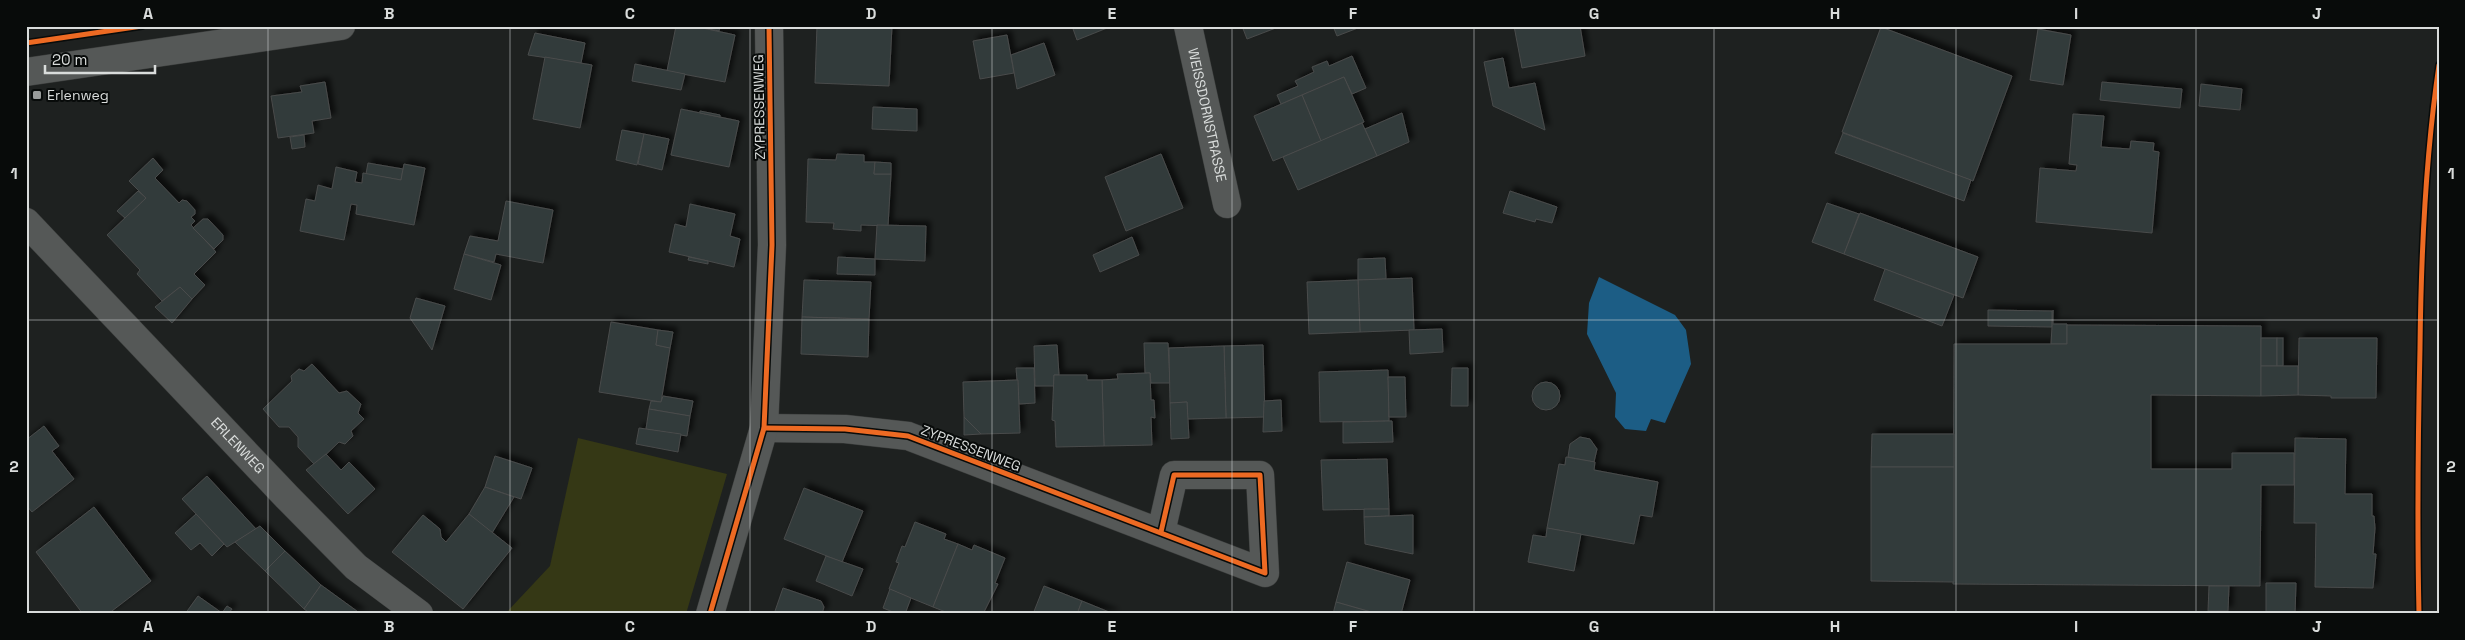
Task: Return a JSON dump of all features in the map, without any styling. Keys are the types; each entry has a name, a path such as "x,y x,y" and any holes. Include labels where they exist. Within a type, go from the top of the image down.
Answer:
{"street":[{"path":"26,72 341,26"},
{"name":"ZYPRESSENWEG","path":"710,614 764,428 772,245 769,26"},
{"name":"WEISSDORNSTRASSE","path":"1188,26 1227,204"},
{"name":"ERLENWEG","path":"26,222 356,567 418,614"},
{"name":"ZYPRESSENWEG","path":"764,428 845,429 908,436 1265,573 1260,475 1174,475 1161,532"}],"green space":[{"path":"578,438 727,474 686,614 505,614 550,566"}],"water":[{"path":"1599,277 1675,315 1686,330 1691,364 1665,423 1651,419 1646,431 1625,429 1615,417 1616,393 1587,334 1589,303"}],"building":[{"path":"676,26 693,26 735,35 725,82 667,71"},
{"path":"694,26 720,26 719,31"},
{"path":"817,26 892,26 889,86 815,83"},
{"path":"1072,26 1112,26 1077,40"},
{"path":"1242,26 1281,26 1247,39"},
{"path":"1333,26 1363,26 1337,36"},
{"path":"1514,26 1580,26 1585,56 1522,68"},
{"path":"1881,27 2012,76 1973,181 1842,132"},
{"path":"2038,29 2071,35 2063,85 2030,80"},
{"path":"535,33 585,43 581,63 528,55"},
{"path":"1007,35 1014,73 980,79 973,41"},
{"path":"1044,43 1055,75 1017,89 1011,55"},
{"path":"1352,56 1366,88 1352,94 1344,77 1281,104 1277,95 1298,86 1295,81 1314,72 1312,67 1327,61 1329,66"},
{"path":"545,57 592,65 580,128 533,119"},
{"path":"1503,58 1509,88 1535,83 1545,130 1493,106 1484,62"},
{"path":"635,64 685,74 681,90 632,81"},
{"path":"1344,77 1364,122 1321,141 1302,95"},
{"path":"325,82 331,118 312,121 314,133 278,138 271,96 302,92 300,86"},
{"path":"2102,82 2182,89 2180,108 2100,100"},
{"path":"2201,84 2242,89 2240,110 2199,106"},
{"path":"1302,95 1321,141 1273,161 1254,116"},
{"path":"873,107 917,109 917,131 872,129"},
{"path":"681,109 739,121 729,167 671,155"},
{"path":"700,111 720,115 720,117 700,113"},
{"path":"1402,113 1409,142 1377,156 1365,129"},
{"path":"2073,114 2104,116 2101,147 2130,149 2131,141 2154,143 2153,151 2159,152 2152,233 2036,222 2040,168 2076,171 2077,165 2069,164"},
{"path":"1362,123 1377,156 1298,190 1283,157"},
{"path":"622,130 644,134 637,165 616,160"},
{"path":"1843,133 1971,180 1964,201 1835,153"},
{"path":"644,134 669,139 662,170 638,164"},
{"path":"304,135 305,147 292,149 290,137"},
{"path":"837,154 864,155 864,162 875,162 874,174 891,174 888,226 861,225 861,231 833,229 834,223 806,222 808,159 836,160"},
{"path":"1161,154 1183,208 1126,231 1105,177"},
{"path":"153,158 163,170 155,178 179,203 182,200 187,201 195,210 195,214 191,217 195,221 191,225 216,252 194,274 205,285 192,299 180,287 162,301 137,274 140,270 107,235 146,198 129,181"},
{"path":"875,162 891,163 891,174 874,174"},
{"path":"368,163 403,169 401,180 366,174"},
{"path":"404,164 425,168 414,225 356,214 357,205 351,204 344,240 300,231 306,199 315,201 318,185 332,189 336,167 357,172 355,182 362,183 363,173 401,180"},
{"path":"138,191 146,198 125,218 117,211"},
{"path":"1510,191 1557,207 1552,223 1536,219 1535,222 1503,213"},
{"path":"506,201 553,210 543,263 496,254 494,262 464,254 470,236 498,241"},
{"path":"1827,203 1859,214 1844,254 1812,242"},
{"path":"690,204 735,214 730,236 740,239 734,267 669,252 675,224 686,227"},
{"path":"1860,213 1978,257 1963,298 1844,254"},
{"path":"203,219 208,219 223,235 223,240 214,249 193,228"},
{"path":"877,225 926,226 925,261 875,259"},
{"path":"1132,237 1139,255 1100,272 1093,255"},
{"path":"464,254 501,265 491,300 454,289"},
{"path":"689,257 708,261 708,264 688,260"},
{"path":"838,257 875,259 875,275 837,274"},
{"path":"1385,258 1386,279 1358,280 1358,259"},
{"path":"1885,269 1954,295 1942,326 1874,300"},
{"path":"1412,278 1414,330 1360,332 1358,280"},
{"path":"804,280 871,282 869,319 802,317"},
{"path":"1358,280 1360,332 1309,334 1307,282"},
{"path":"180,287 192,299 172,323 155,307"},
{"path":"416,298 445,306 432,350 410,318"},
{"path":"1988,310 2052,311 2052,327 1988,326"},
{"path":"2053,310 2053,324 2067,324 2067,344 2051,344"},
{"path":"802,317 869,319 868,357 801,354"},
{"path":"611,322 658,330 656,345 670,348 661,402 599,392"},
{"path":"2067,325 2261,326 2261,396 2151,395 2151,469 2232,469 2232,453 2294,453 2294,485 2261,485 2260,586 1953,584 1954,344 2067,344"},
{"path":"1442,329 1443,352 1410,354 1409,330"},
{"path":"658,330 673,332 670,348 656,345"},
{"path":"2261,338 2277,338 2277,366 2261,366"},
{"path":"2277,338 2283,338 2283,366 2277,366"},
{"path":"2299,338 2377,338 2376,398 2331,398 2331,396 2298,395"},
{"path":"1144,343 1168,343 1170,383 1151,383 1150,373 1145,373"},
{"path":"1057,345 1059,375 1054,375 1054,386 1035,386 1034,346"},
{"path":"1263,345 1265,417 1226,418 1224,346"},
{"path":"1224,346 1226,418 1187,419 1187,402 1170,403 1169,348"},
{"path":"312,364 339,393 347,391 361,404 358,413 364,419 351,431 353,436 345,444 339,442 315,465 298,447 298,437 289,427 279,427 263,409 292,381 291,376 299,369 304,371"},
{"path":"2261,366 2298,366 2298,395 2261,396"},
{"path":"1016,368 1034,368 1035,403 1019,404"},
{"path":"1452,368 1468,368 1468,406 1451,406"},
{"path":"1388,370 1389,421 1320,422 1319,372"},
{"path":"1150,373 1151,400 1154,400 1155,418 1151,417 1152,445 1104,446 1102,380 1118,379 1117,374"},
{"path":"1054,375 1087,375 1087,380 1102,380 1104,446 1056,447 1055,421 1052,420"},
{"path":"1388,377 1405,377 1406,417 1389,417"},
{"path":"1018,380 1020,433 981,434 964,417 963,382"},
{"path":"1546,382 1556,386 1560,396 1556,406 1546,410 1536,406 1532,396 1536,386"},
{"path":"663,396 693,401 690,416 649,409 651,401 661,402"},
{"path":"1281,400 1282,431 1263,432 1264,401"},
{"path":"1187,402 1189,438 1171,439 1170,403"},
{"path":"649,409 690,416 687,436 646,429"},
{"path":"964,417 981,434 964,435"},
{"path":"1392,421 1393,442 1343,443 1343,422"},
{"path":"44,426 59,446 52,451 74,479 32,512 26,505 26,440"},
{"path":"639,428 681,434 678,452 636,444"},
{"path":"1872,434 1954,434 1954,467 1871,467"},
{"path":"1580,437 1590,439 1597,449 1594,462 1568,457 1570,444"},
{"path":"2295,438 2346,439 2345,494 2372,494 2372,516 2374,516 2375,528 2373,554 2376,554 2373,588 2315,587 2316,523 2294,523"},
{"path":"326,454 341,470 349,462 375,489 348,514 306,470"},
{"path":"495,456 532,468 521,499 485,487"},
{"path":"1566,457 1595,462 1594,470 1658,482 1652,517 1640,515 1634,544 1547,528 1559,464 1565,465"},
{"path":"1387,459 1389,509 1323,510 1321,460"},
{"path":"1871,467 1954,467 1954,582 1871,581"},
{"path":"207,476 256,529 227,547 182,499"},
{"path":"485,487 514,497 492,533 469,514"},
{"path":"804,488 863,511 842,562 784,539"},
{"path":"94,507 151,581 108,614 83,614 36,552"},
{"path":"1364,509 1389,509 1389,516 1364,517"},
{"path":"196,514 224,544 212,556 200,543 191,550 175,533"},
{"path":"469,514 512,548 463,609 392,552 423,515 440,529 441,537 446,542"},
{"path":"1413,515 1413,554 1365,544 1364,517"},
{"path":"915,522 946,534 944,539 958,544 933,607 889,589 899,563 896,562 902,546 905,547"},
{"path":"260,526 285,551 265,571 235,542"},
{"path":"1547,528 1581,534 1574,571 1528,562 1533,535 1546,537"},
{"path":"958,544 972,550 974,545 1005,558 995,583 998,584 983,614 951,614 933,607"},
{"path":"285,551 321,585 304,609 265,571"},
{"path":"826,556 863,569 852,596 816,581"},
{"path":"1347,562 1410,580 1401,614 1378,614 1336,602"},
{"path":"2266,583 2296,583 2295,614 2266,614"},
{"path":"321,585 361,614 311,614 304,609"},
{"path":"1044,586 1082,601 1077,614 1033,614"},
{"path":"2209,586 2229,586 2228,611 2208,611"},
{"path":"783,588 821,601 824,607 822,614 774,614"},
{"path":"890,589 911,598 905,614 898,614 883,608"},
{"path":"198,596 222,613 227,606 232,609 228,614 185,614"},
{"path":"1082,601 1114,614 1077,614"},
{"path":"1336,602 1378,614 1333,614"}],"cycle path":[{"path":"26,43 142,26"},
{"path":"710,614 764,428 772,245 769,26"},
{"path":"2419,614 2418,481 2421,277 2427,171 2439,65"},
{"path":"764,428 845,429 908,436 1265,573 1260,475 1174,475 1161,532"}],"place":[{"name":"Erlenweg","path":"37,95"}]}
